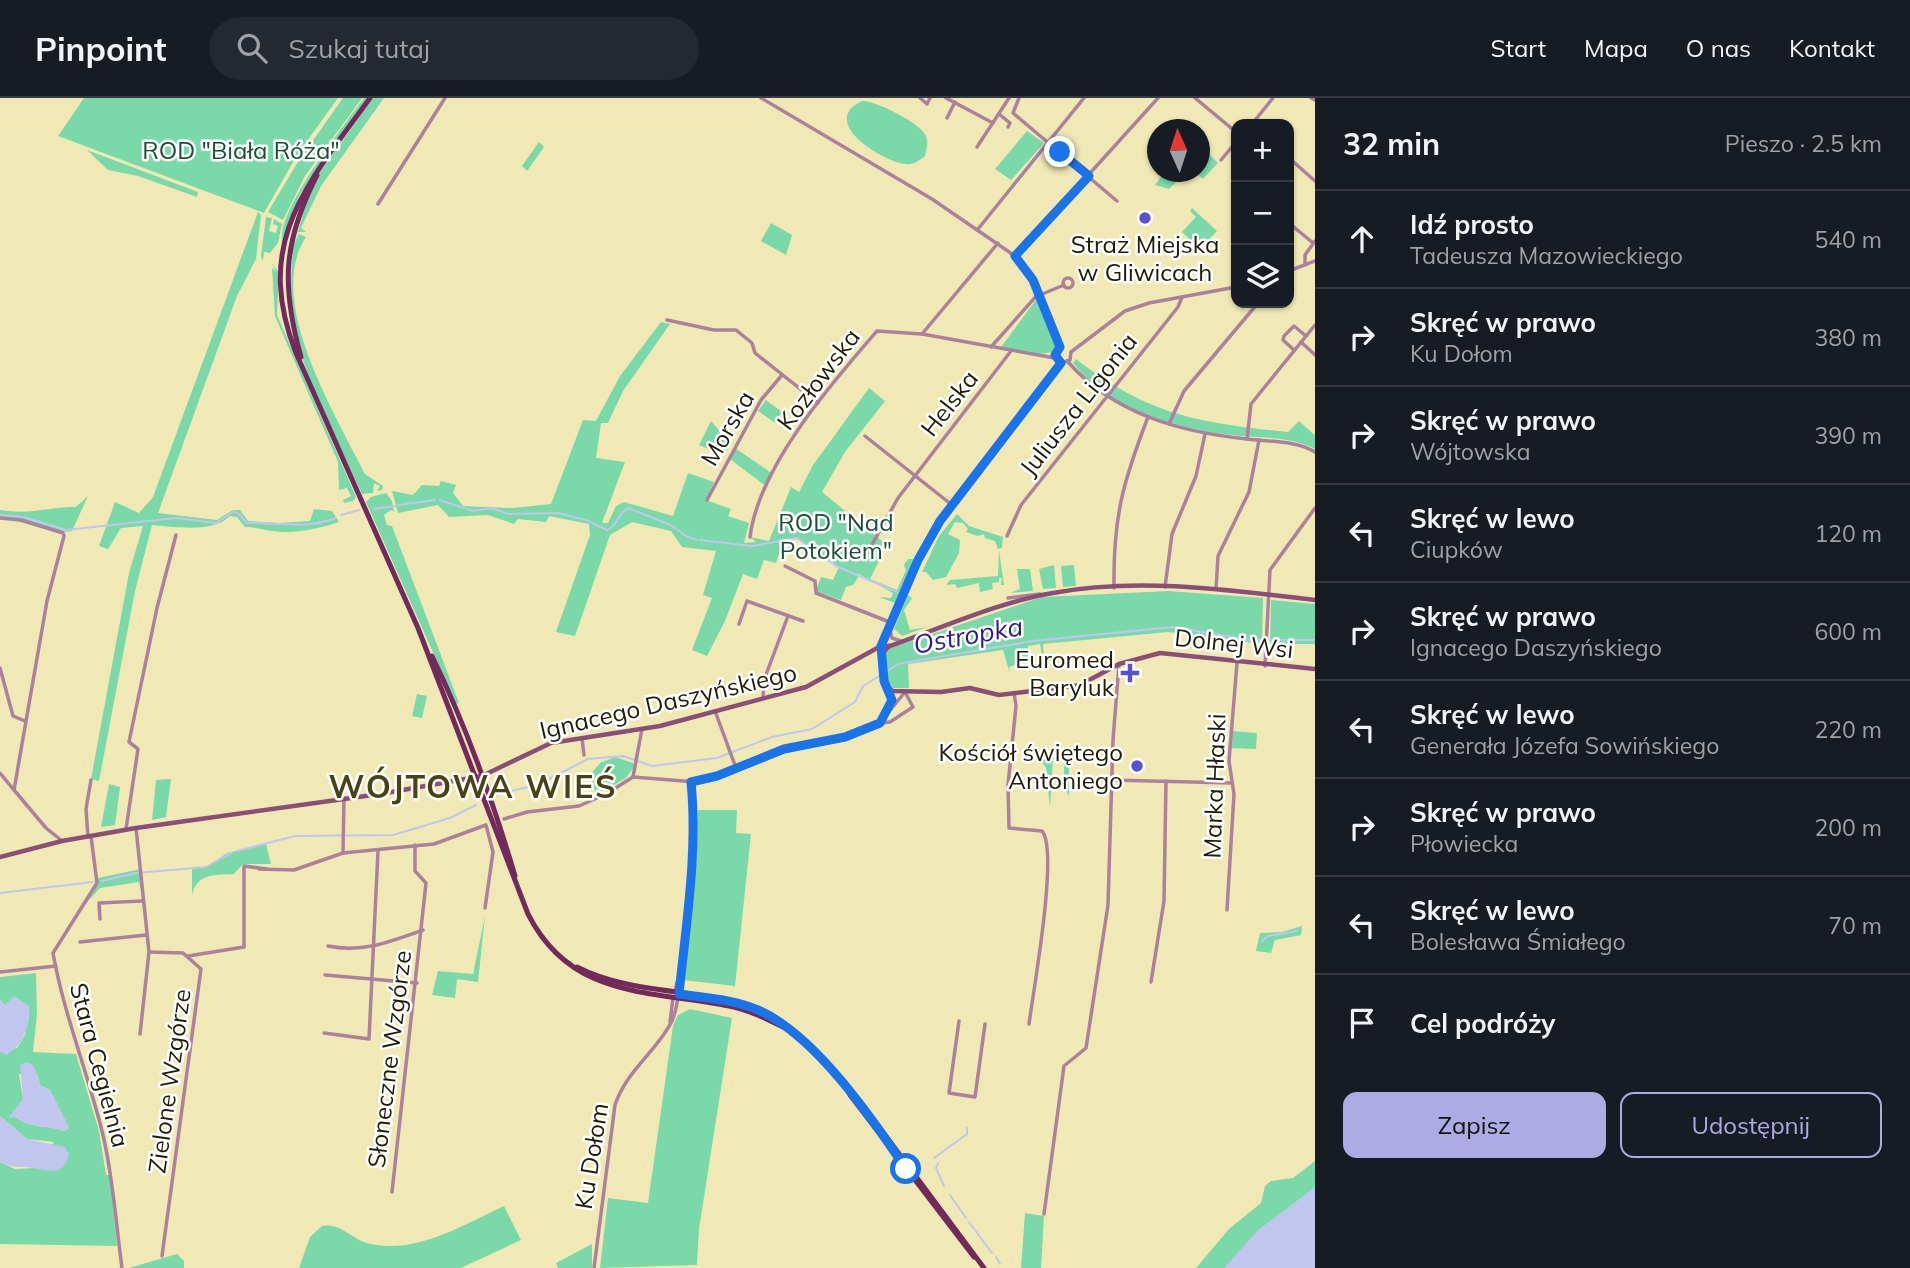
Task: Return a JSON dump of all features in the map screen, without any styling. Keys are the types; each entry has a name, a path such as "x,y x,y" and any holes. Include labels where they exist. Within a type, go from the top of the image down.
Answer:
{"main road":[{"path":"370,98 323,163 296,222 287,262 290,317 304,369 418,628 448,689 502,831 523,903"},
{"path":"881,646 890,646 1045,594 1165,587 1216,589 1315,600"},
{"path":"418,628 523,903 541,937 584,975 607,985 741,1009 789,1030 822,1059 983,1268"},
{"name":"Ignacego Daszyńskiego","path":"0,858 62,841 136,828 474,778 542,746 642,729 814,684 881,646"},
{"path":"888,687 883,678 881,657 890,646"},
{"name":"Dolnej Wsi","path":"888,687 905,692 970,688 994,694 1080,685 1119,664 1160,653 1265,666 1315,669"},
{"path":"866,655 881,657"}],"street":[{"path":"379,204 445,98"},
{"path":"761,98 978,229 1015,256 1039,294 1060,347 1071,352"},
{"path":"920,98 927,104 930,98"},
{"path":"946,98 993,123"},
{"path":"977,147 1009,98"},
{"path":"1019,98 1013,108 1016,116 1117,201"},
{"path":"978,229 1084,98"},
{"path":"1015,256 1158,98"},
{"path":"1195,98 1231,128"},
{"path":"1256,119 1273,98"},
{"path":"947,118 955,103"},
{"path":"999,113 1010,123 1008,127"},
{"path":"1221,160 1231,148"},
{"path":"1294,162 1315,181"},
{"path":"1294,227 1314,242 1305,254 1306,265"},
{"path":"922,334 998,243"},
{"path":"1294,269 1315,261"},
{"path":"991,347 1039,294 1064,285"},
{"path":"1069,362 1071,352 1125,311 1231,288"},
{"name":"Juliusza Ligonia","path":"1007,536 1021,505 1178,307 1182,297"},
{"path":"1168,425 1184,391 1254,308"},
{"path":"667,320 714,330 740,332 752,343 755,353 818,404"},
{"path":"1247,439 1251,404 1315,325"},
{"path":"1294,349 1283,340 1283,336 1294,326 1306,336"},
{"name":"Kozłowska","path":"750,537 752,524 773,474 818,404 877,331 922,334 1055,358"},
{"path":"1301,342 1315,355"},
{"path":"1060,347 1055,358 1061,363"},
{"name":"Helska","path":"864,559 876,533 915,476 1011,351"},
{"path":"1069,362 1082,378 1106,396 1168,425 1205,435 1296,444 1315,452"},
{"path":"881,657 881,646 924,549 952,505 1061,363 1069,362"},
{"name":"Morska","path":"707,500 761,400 782,376"},
{"path":"1114,588 1114,537 1120,499 1128,468 1148,417"},
{"path":"1165,587 1172,534 1196,477 1205,435"},
{"path":"865,436 952,505"},
{"path":"1216,589 1219,552 1249,492 1259,440"},
{"path":"1265,666 1272,566 1315,508"},
{"path":"0,518 22,520 64,534 47,601 15,790"},
{"path":"126,830 138,749 129,741 157,608 176,535"},
{"path":"785,566 815,581 816,593 890,626"},
{"path":"1008,598 1045,594"},
{"path":"739,624 747,601 803,621"},
{"path":"763,698 764,680 788,616"},
{"path":"890,626 892,638 903,641"},
{"name":"Marka Hłaski","path":"1227,910 1232,783 1229,761 1237,663"},
{"path":"1044,1214 1063,1066 1086,1048 1107,913 1111,780 1119,664"},
{"path":"0,667 13,716 25,721"},
{"path":"888,687 892,700 891,708"},
{"path":"633,777 691,782 717,776 784,749 845,737 880,723 890,722 913,707 905,692 880,723"},
{"path":"1014,693 1016,706 1008,785 1009,828 1042,831 1048,845 1043,920 1029,1024"},
{"path":"715,711 736,768"},
{"path":"504,819 527,812 579,806 606,794 633,777 638,765 642,729"},
{"path":"582,738 584,755"},
{"path":"0,773 46,828 62,841"},
{"name":"Stara Cegielnia","path":"91,780 86,809 97,880 53,953 62,1002 72,1025 103,1134 122,1268"},
{"path":"1111,780 1232,783"},
{"path":"1151,982 1164,901 1166,781"},
{"name":"Ku Dołom","path":"594,1268 615,1104 624,1084 670,1024 676,996 692,859 694,810 691,782"},
{"path":"343,853 344,799"},
{"path":"259,869 294,870 343,853 434,844 486,824 493,852 485,908"},
{"path":"136,828 149,952 140,1034"},
{"name":"Słoneczne Wzgórze","path":"392,1192 423,930 426,883 415,871 415,845"},
{"path":"324,1033 369,1039 374,979 377,851"},
{"path":"188,956 245,947 244,866 266,869"},
{"path":"100,919 99,903 142,901"},
{"path":"328,946 349,950 375,947 423,930"},
{"path":"80,942 146,934"},
{"name":"Zielone Wzgórze","path":"149,952 188,956 201,969 161,1254"},
{"path":"0,972 56,966"},
{"path":"325,975 417,983"},
{"path":"959,1021 950,1093 975,1097 985,1024"}],"green space":[{"name":"ROD \"Biała Róża\"","path":"84,98 338,98 297,155 264,213 58,136"},
{"path":"343,98 362,98 305,176 283,220 268,212 299,160"},
{"path":"364,98 367,98 300,194 283,242 283,229 299,191"},
{"path":"373,98 384,98 321,186 301,228 306,232 298,232 307,199 321,171"},
{"path":"862,101 886,108 921,129 927,140 925,156 911,164 895,162 859,140 850,130 847,119 850,110"},
{"path":"1027,131 1044,143 1011,180 995,169"},
{"path":"539,142 544,147 527,171 522,166"},
{"path":"87,150 198,192 197,197 138,176 108,170"},
{"path":"1210,155 1218,163 1210,172"},
{"path":"1157,182 1176,182 1169,189 1155,185"},
{"path":"1192,208 1217,231 1200,249 1182,232 1196,217 1190,211"},
{"path":"258,212 261,215 256,259 237,296 158,513 217,520 233,510 240,510 248,521 279,523 310,521 314,509 332,511 339,522 289,532 245,527 237,517 230,516 204,527 152,525 135,591 99,781 91,779 129,573 143,526 121,528 108,549 99,546 115,502 139,513 153,497"},
{"path":"266,217 272,218 269,231 276,233 278,226 273,224 274,219 282,224 278,243 270,253 264,252 263,261 261,256"},
{"path":"771,223 792,235 786,255 761,241"},
{"path":"299,234 306,237 295,263 293,292 299,324 323,390 365,474 383,486 382,490 377,491 380,486 374,483 373,493 362,494 322,408 297,342 290,300 292,247"},
{"path":"271,262 279,273 277,315 356,497 353,501 344,503 343,500 351,496 347,488 339,490 338,462 275,316 272,268 276,272"},
{"path":"1039,296 1059,347 1038,354 1001,347"},
{"name":"ROD \"Nad Potokiem\"","path":"661,322 670,324 623,391 608,423 601,423 596,458 625,462 602,523 608,523 616,506 624,502 673,516 688,473 714,482 706,500 731,509 728,516 749,523 744,543 756,542 750,537 769,541 791,487 799,492 813,465 869,388 885,401 845,452 822,492 887,545 870,579 897,590 906,570 904,565 908,559 913,559 895,603 879,597 891,598 893,593 857,573 859,576 853,585 846,587 841,600 816,591 821,577 833,580 839,567 797,538 784,540 776,563 764,560 757,579 743,574 725,621 707,656 692,650 712,598 703,595 716,551 682,547 671,531 632,522 610,535 575,636 556,632 590,535 589,524 549,516 546,522 518,519 514,524 488,515 449,517 438,505 398,513 392,491 413,495 422,485 439,486 441,481 456,485 453,493 463,506 513,508 551,504 583,420 596,421 620,376"},
{"path":"1076,359 1127,393 1151,404 1201,420 1288,432 1299,421 1315,435 1315,449 1288,440 1195,429 1150,416 1107,394 1073,363"},
{"path":"766,400 782,412 775,423 758,411"},
{"path":"711,421 730,443 724,456 699,445"},
{"path":"735,448 773,474 767,487 730,459"},
{"path":"386,493 392,501 394,512 391,510 384,515 387,525 392,526 459,703 456,704 366,502 371,497"},
{"path":"88,496 72,531 56,531 0,518 0,510 22,512 76,507"},
{"path":"957,514 969,526 1003,537 1002,548 998,549 995,541 985,538 984,534 978,536 966,532 968,529 963,523 955,522 948,534 960,540 959,553 946,577 933,580 926,572 922,572 939,536"},
{"path":"999,550 1004,585 1001,585 1002,578 999,578 999,582 992,583 993,589 980,592 979,583 957,588 955,584 946,585 950,580 998,576"},
{"path":"1054,565 1056,588 1043,589 1039,569"},
{"path":"1074,565 1076,586 1063,587 1061,566"},
{"path":"1017,569 1030,569 1033,591 1010,593 1020,589"},
{"path":"1169,591 1263,598 1262,644 1168,632 1043,644 1045,671 1040,644 1028,646 1028,658 1031,659 1009,667 1010,674 1003,650 908,664 909,688 893,688 886,677 884,655 888,649 1042,597"},
{"path":"908,595 912,598 904,610 910,630 927,627 902,636 894,629"},
{"path":"1271,600 1315,604 1315,644 1270,644"},
{"path":"417,694 427,696 422,718 412,716"},
{"path":"1233,731 1257,733 1256,749 1232,748"},
{"path":"1035,750 1069,752 1069,796 1064,787 1064,760 1053,759 1050,808 1046,768"},
{"path":"615,757 636,764 626,778 596,795 591,774 600,763"},
{"path":"171,779 166,817 152,820 156,780"},
{"path":"109,784 120,787 115,825 101,827"},
{"path":"698,810 737,810 736,833 751,834 735,986 683,980"},
{"path":"266,844 271,864 243,864 234,874 202,879 192,895 192,868 206,867 227,853"},
{"path":"141,869 142,896 139,882 100,888 87,902 98,878"},
{"path":"485,916 478,982 457,979 455,998 432,995 438,971 473,974"},
{"path":"1302,926 1301,935 1275,940 1271,953 1256,951 1260,933 1282,932"},
{"path":"36,973 37,1014 33,1052 76,1054 99,1131 106,1175 110,1175 117,1246 0,1244 0,1162 15,1169 34,1168 54,1142 27,1139 0,1116 0,1052 17,1048 26,1033 8,1002 5,1005 0,1001 0,977","holes":["19,1074 37,1074 40,1085 50,1090 69,1128 65,1131 34,1125 15,1117 23,1099"]},
{"path":"690,1009 732,1018 699,1229 697,1265 600,1268 608,1198 648,1203 673,1026 678,1015"},
{"path":"1315,1161 1315,1268 1196,1268 1229,1229 1261,1203 1265,1186 1271,1181 1293,1178"},
{"path":"504,1206 521,1240 461,1268 299,1268 310,1237 322,1226 341,1229 371,1244 405,1245 439,1236"},
{"path":"1025,1213 1044,1216 1041,1268 1021,1268"},
{"path":"592,1244 592,1268 558,1268 556,1263"},
{"path":"177,1254 184,1261 184,1268 129,1268"}],"water":[{"path":"14,996 29,1006 29,1021 22,1040 7,1055 0,1052 0,999 5,1005"},
{"path":"27,1062 34,1066 40,1085 50,1090 69,1128 65,1131 34,1125 15,1117 8,1118 23,1099 20,1065"},
{"path":"0,1116 27,1139 65,1147 69,1154 64,1166 51,1171 14,1167 0,1162"},
{"path":"1315,1187 1315,1268 1224,1268 1257,1231"}],"waterway":[{"path":"398,505 435,500"},
{"path":"439,500 474,511 492,508 508,514 558,513 586,520 607,530 628,508 671,525 697,540"},
{"path":"374,509 395,506"},
{"path":"341,515 359,510"},
{"path":"0,515 23,517 66,530 176,518 216,523 233,512 239,514 247,523 302,525 336,518"},
{"path":"700,540 752,546 797,538 836,566 897,592"},
{"name":"Ostropka","path":"886,672 898,664 1033,641 1173,627 1250,640 1315,640"},
{"name":"Ostropka","path":"496,795 539,784 588,759 623,756 652,766 717,758 772,737 812,729 855,702 863,686 881,675"},
{"name":"Ostropka","path":"237,851 295,836 393,835 450,818 476,805"},
{"name":"Ostropka","path":"102,881 136,873 206,867 233,852"},
{"name":"Ostropka","path":"0,893 93,882"},
{"path":"1262,941 1268,936 1297,931"},
{"path":"934,1158 967,1134 967,1128"},
{"path":"938,1163 936,1168 944,1186"},
{"path":"950,1195 966,1218"},
{"path":"969,1222 992,1253"},
{"path":"996,1257 1000,1264"}],"place":[{"name":"Straż Miejska w Gliwicach","path":"1145,218"},
{"name":"Euromed Baryluk","path":"1130,673"},
{"name":"Kościół świętego Antoniego","path":"1137,766"}],"district":[{"name":"WÓJTOWA WIEŚ","path":"473,786"}],"route":[{"path":"906,1169 822,1059 780,1022 740,1004 679,994 692,859 694,810 691,782 717,776 784,749 801,744 823,743 876,727 891,708 891,694 884,681 881,646 918,560 940,521 1061,363 1056,360 1055,355 1060,347 1039,293 1029,273 1015,256 1089,176 1060,152"}]}
